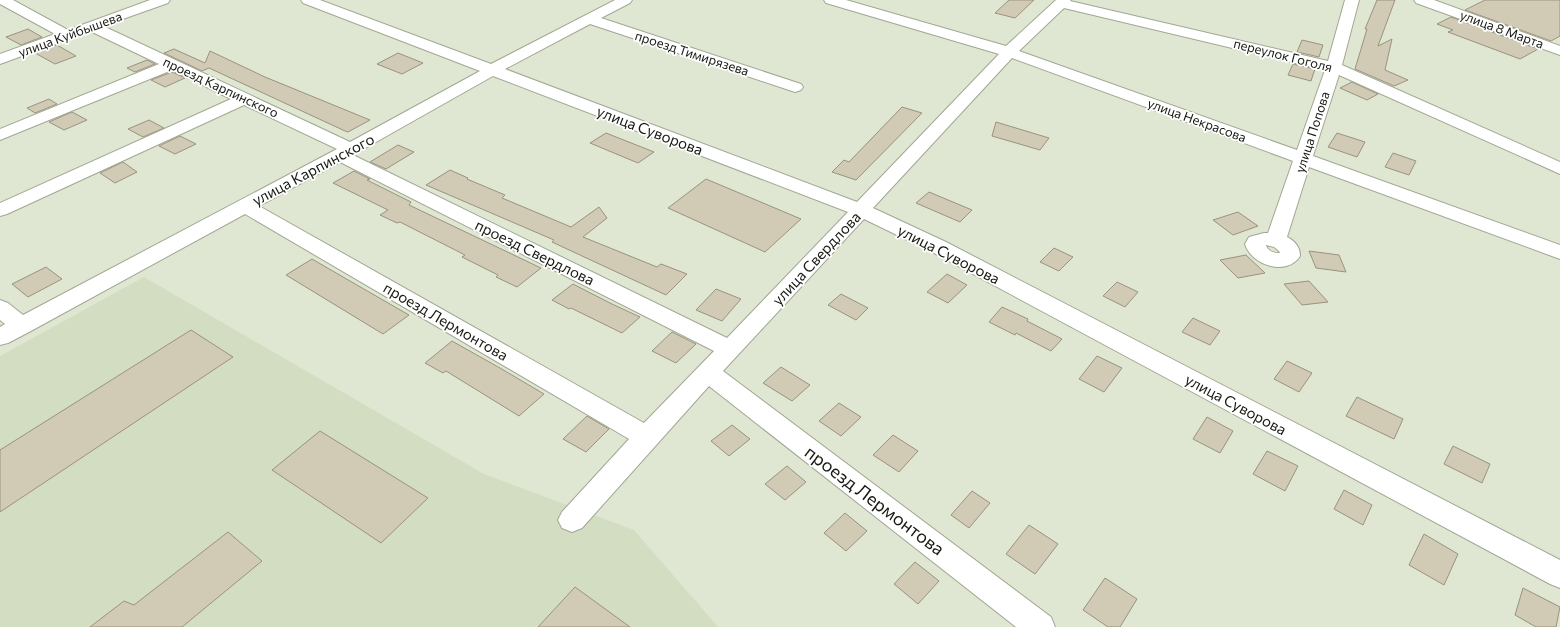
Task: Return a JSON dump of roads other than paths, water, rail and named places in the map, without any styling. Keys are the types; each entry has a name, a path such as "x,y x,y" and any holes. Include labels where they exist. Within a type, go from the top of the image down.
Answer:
{"street":[{"path":"3,0 67,35"},
{"name":"улица Куйбышева","path":"0,60 162,0"},
{"name":"улица Суворова","path":"308,0 861,210 939,247 1560,575"},
{"name":"улица Карпинского","path":"0,337 345,152 492,70 590,20 625,0"},
{"name":"улица Некрасова","path":"831,0 1009,52 1560,252"},
{"name":"улица Попова","path":"1276,240 1334,67 1352,0"},
{"name":"улица 8 Марта","path":"1421,0 1560,51"},
{"name":"улица Свердлова","path":"572,520 646,437 709,373 1009,52 1063,2"},
{"name":"переулок Гоголя","path":"1063,2 1334,67 1560,169"},
{"name":"проезд Тимирязева","path":"590,20 795,87"},
{"name":"проезд Карпинского","path":"91,26 246,98 345,152"},
{"path":"0,135 173,64"},
{"path":"0,210 246,98"},
{"name":"проезд Свердлова","path":"345,152 730,349"},
{"name":"проезд Лермонтова","path":"245,206 646,437"},
{"path":"0,308 21,326"},
{"name":"проезд Лермонтова","path":"709,373 1040,627"}]}
